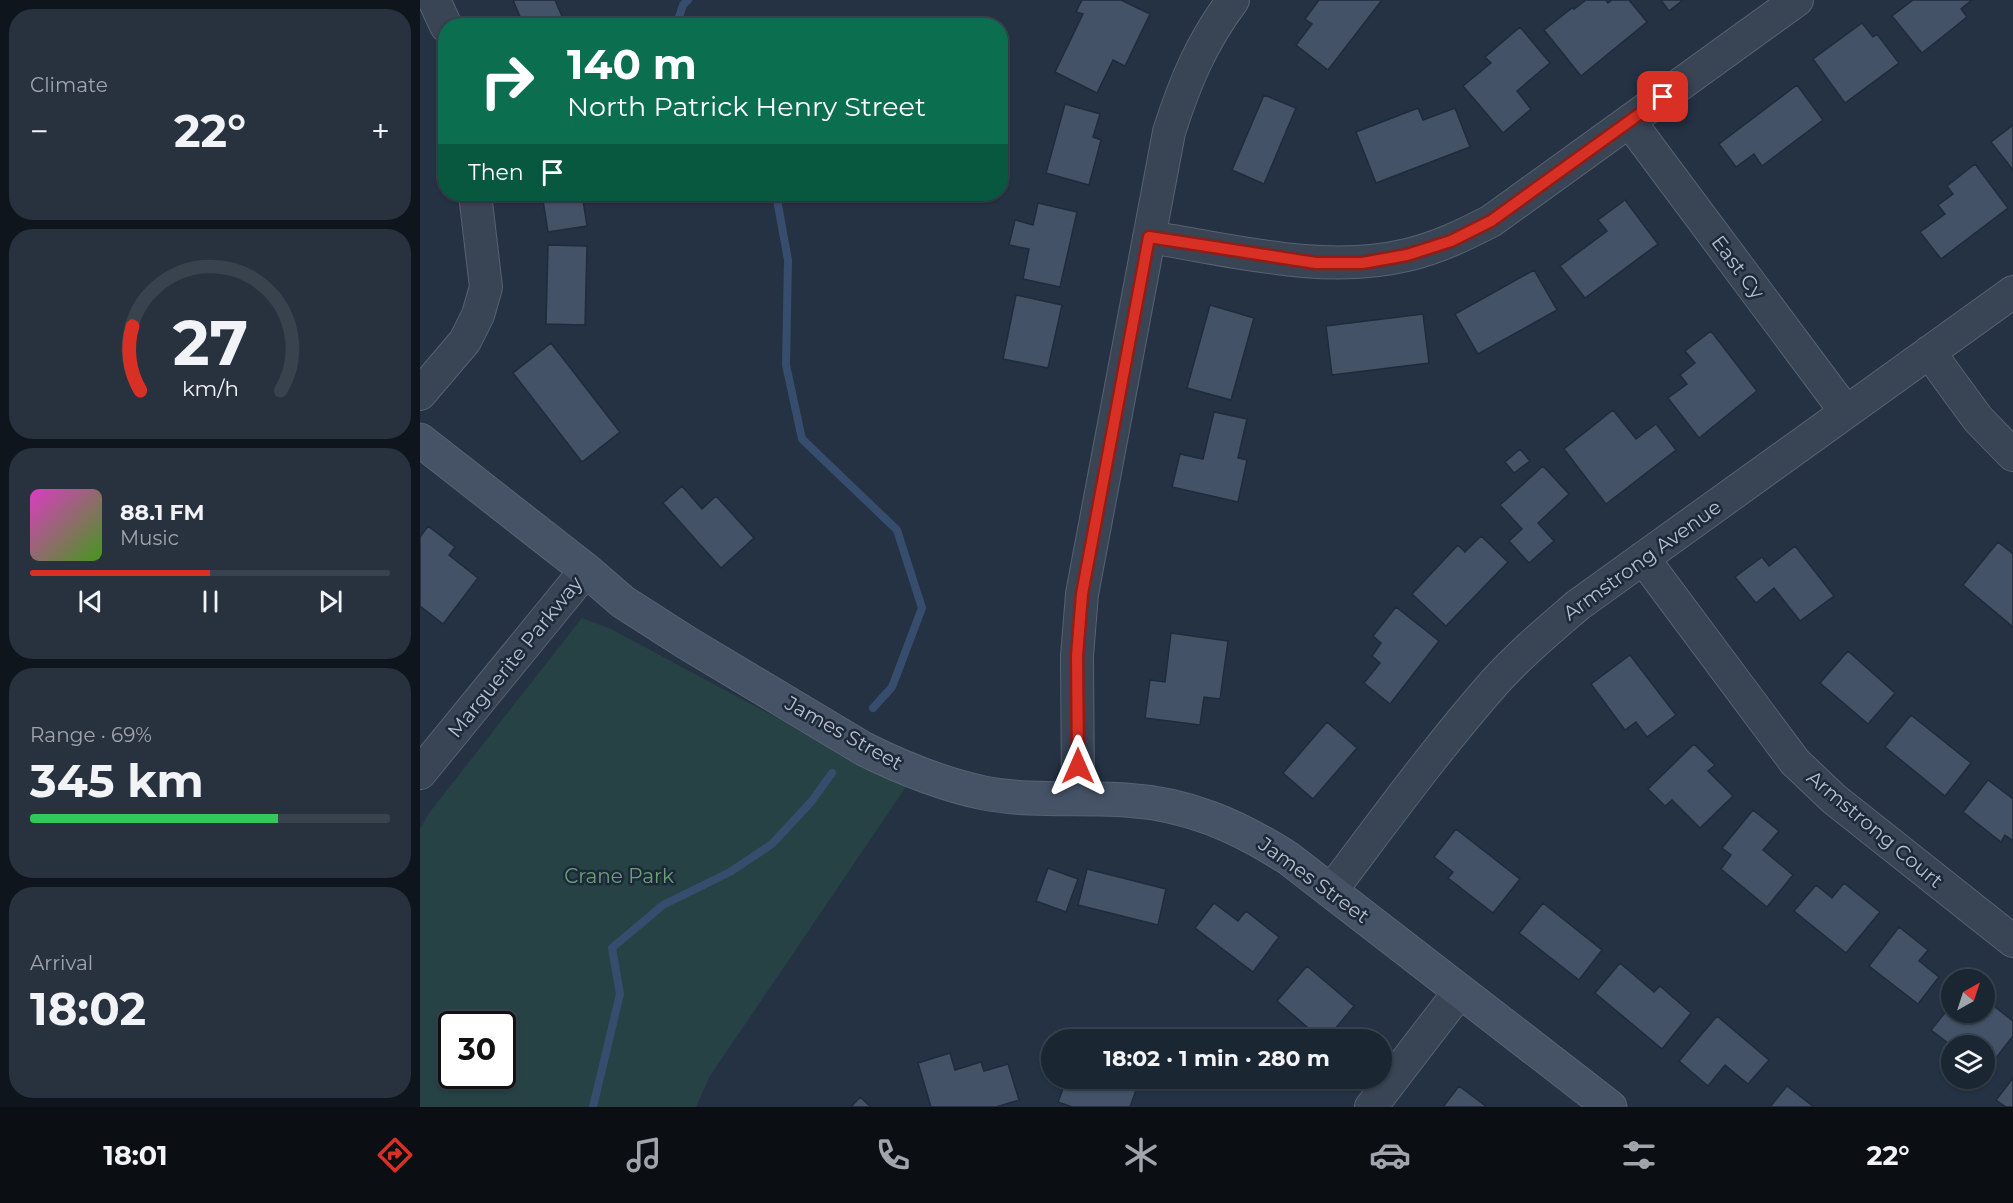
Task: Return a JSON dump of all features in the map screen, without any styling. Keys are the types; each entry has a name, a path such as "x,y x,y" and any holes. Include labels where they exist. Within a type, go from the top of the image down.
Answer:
{"street":[{"path":"434,0 442,18"},
{"path":"1078,799 1077,656 1082,594 1169,132 1184,86 1205,42 1233,0"},
{"path":"1149,237 1316,263 1362,263 1407,255 1451,241 1491,221 1797,0"},
{"name":"East Cy","path":"1630,122 1846,412"},
{"path":"420,394 465,340 478,315 486,287 476,201"},
{"name":"Armstrong Avenue","path":"1331,891 1450,735 1496,681 1570,611 2013,292"},
{"path":"1929,352 1978,419 2013,455"},
{"name":"James Street","path":"420,440 586,570 623,602 864,749 891,762 936,780 984,793 1127,800 1167,805 1214,818 1254,836 1288,858 1610,1107"},
{"name":"Armstrong Court","path":"1643,558 1795,762 1834,799 2013,941"},
{"name":"Marguerite Parkway","path":"420,773 586,570"},
{"path":"1371,1107 1460,991"}],"green space":[{"name":"Crane Park","path":"582,618 611,629 906,787 710,1076 696,1107 420,1107 420,829 429,813"}],"building":[{"path":"513,0 555,0 563,18 521,18"},
{"path":"1082,0 1121,0 1150,14 1125,66 1113,60 1097,93 1055,72 1083,14 1076,12"},
{"path":"1319,0 1382,0 1328,70 1296,45 1312,24 1305,19"},
{"path":"1586,0 1606,0 1608,3 1612,0 1629,0 1647,22 1581,76 1544,30"},
{"path":"1661,0 1683,0 1669,11"},
{"path":"1913,0 1972,0 1961,9 1967,17 1922,53 1892,16"},
{"path":"1862,23 1873,37 1877,34 1899,63 1845,103 1813,59"},
{"path":"1520,27 1550,63 1517,91 1531,109 1503,133 1463,86 1491,63 1485,57"},
{"path":"1797,85 1823,120 1762,166 1754,154 1736,167 1719,144"},
{"path":"1264,95 1296,108 1264,184 1232,170"},
{"path":"1065,104 1100,114 1093,137 1101,140 1089,185 1046,173"},
{"path":"1418,108 1423,120 1455,108 1470,147 1376,183 1356,132"},
{"path":"2013,125 2013,170 1991,142"},
{"path":"1975,164 2008,208 1941,259 1920,232 1945,214 1938,205 1953,194 1947,186"},
{"path":"1625,200 1658,244 1585,298 1560,266 1607,231 1598,220"},
{"path":"543,201 583,201 587,226 548,232"},
{"path":"1038,203 1077,212 1060,287 1023,279 1029,249 1009,245 1015,220 1033,225"},
{"path":"548,245 587,246 585,325 546,324"},
{"path":"1534,270 1557,310 1478,354 1455,314"},
{"path":"1016,295 1062,305 1048,368 1003,359"},
{"path":"1210,305 1254,318 1231,400 1187,388"},
{"path":"1423,314 1429,363 1332,375 1326,326"},
{"path":"1711,331 1757,391 1699,438 1668,398 1687,384 1680,375 1695,363 1685,351"},
{"path":"551,343 620,432 582,462 513,373"},
{"path":"1613,410 1636,439 1656,424 1676,450 1606,504 1564,449"},
{"path":"1214,412 1247,419 1238,458 1247,460 1238,502 1172,487 1180,454 1203,459"},
{"path":"1520,449 1530,461 1514,473 1505,462"},
{"path":"1543,466 1569,494 1538,523 1554,541 1529,563 1509,541 1522,529 1500,505"},
{"path":"682,486 702,509 716,496 754,538 721,568 663,503"},
{"path":"428,526 455,547 449,555 478,578 443,624 420,606 420,537"},
{"path":"1481,536 1508,562 1446,626 1412,594 1458,545 1465,552"},
{"path":"1998,542 2013,554 2013,627 1963,585"},
{"path":"1795,546 1834,596 1800,621 1774,588 1756,603 1735,577 1762,557 1769,566"},
{"path":"1396,607 1439,641 1390,704 1364,683 1380,663 1372,656 1381,643 1373,636"},
{"path":"1171,633 1228,641 1220,699 1204,697 1200,725 1145,718 1150,680 1165,682"},
{"path":"1848,651 1895,693 1868,724 1820,683"},
{"path":"1630,655 1676,715 1647,737 1636,722 1625,730 1591,684"},
{"path":"1911,715 1971,763 1945,796 1885,747"},
{"path":"1327,722 1357,748 1313,799 1283,773"},
{"path":"1694,744 1715,765 1708,771 1733,796 1700,828 1672,800 1665,806 1648,789"},
{"path":"1988,780 2013,799 2013,841 2005,835 2001,842 1963,812"},
{"path":"1753,810 1779,831 1763,850 1793,875 1767,907 1721,869 1731,855 1722,848"},
{"path":"1456,829 1520,879 1493,913 1448,878 1453,872 1434,857"},
{"path":"1048,868 1078,879 1066,912 1036,901"},
{"path":"1087,869 1166,889 1158,925 1078,905"},
{"path":"1844,883 1880,912 1846,953 1794,911 1816,885 1832,898"},
{"path":"1214,903 1238,921 1246,911 1279,937 1253,972 1195,928"},
{"path":"1543,903 1602,950 1579,980 1519,933"},
{"path":"1899,927 1928,950 1919,961 1939,977 1918,1004 1869,966"},
{"path":"1620,963 1654,992 1660,986 1691,1013 1662,1049 1595,993"},
{"path":"1307,966 1354,1006 1335,1029 1309,1029 1277,1001"},
{"path":"1995,1007 2013,1021 2013,1036 1995,1059 1995,1035 1941,1035 1941,1038 1931,1030 1941,1018 1941,1023 1995,1023"},
{"path":"1717,1016 1769,1060 1748,1084 1725,1065 1708,1086 1679,1061"},
{"path":"950,1053 955,1070 981,1062 984,1071 1008,1064 1019,1100 996,1107 931,1107 918,1063"},
{"path":"2013,1078 2013,1107 2006,1107 1996,1100"},
{"path":"1459,1086 1487,1107 1443,1107"},
{"path":"1787,1086 1814,1107 1770,1107"},
{"path":"1063,1089 1136,1089 1130,1107 1072,1107 1058,1102"},
{"path":"860,1097 871,1107 851,1107"}],"waterway":[{"path":"679,18 683,5 688,0"},
{"path":"777,201 788,260 786,365 802,439 897,530 922,608 892,687 873,708"},
{"path":"593,1107 620,994 612,948 663,905 730,872 772,844 811,802 832,773"}],"route":[{"path":"1078,766 1077,656 1082,594 1149,237 1316,263 1362,263 1407,255 1451,241 1491,221 1663,97"}]}
